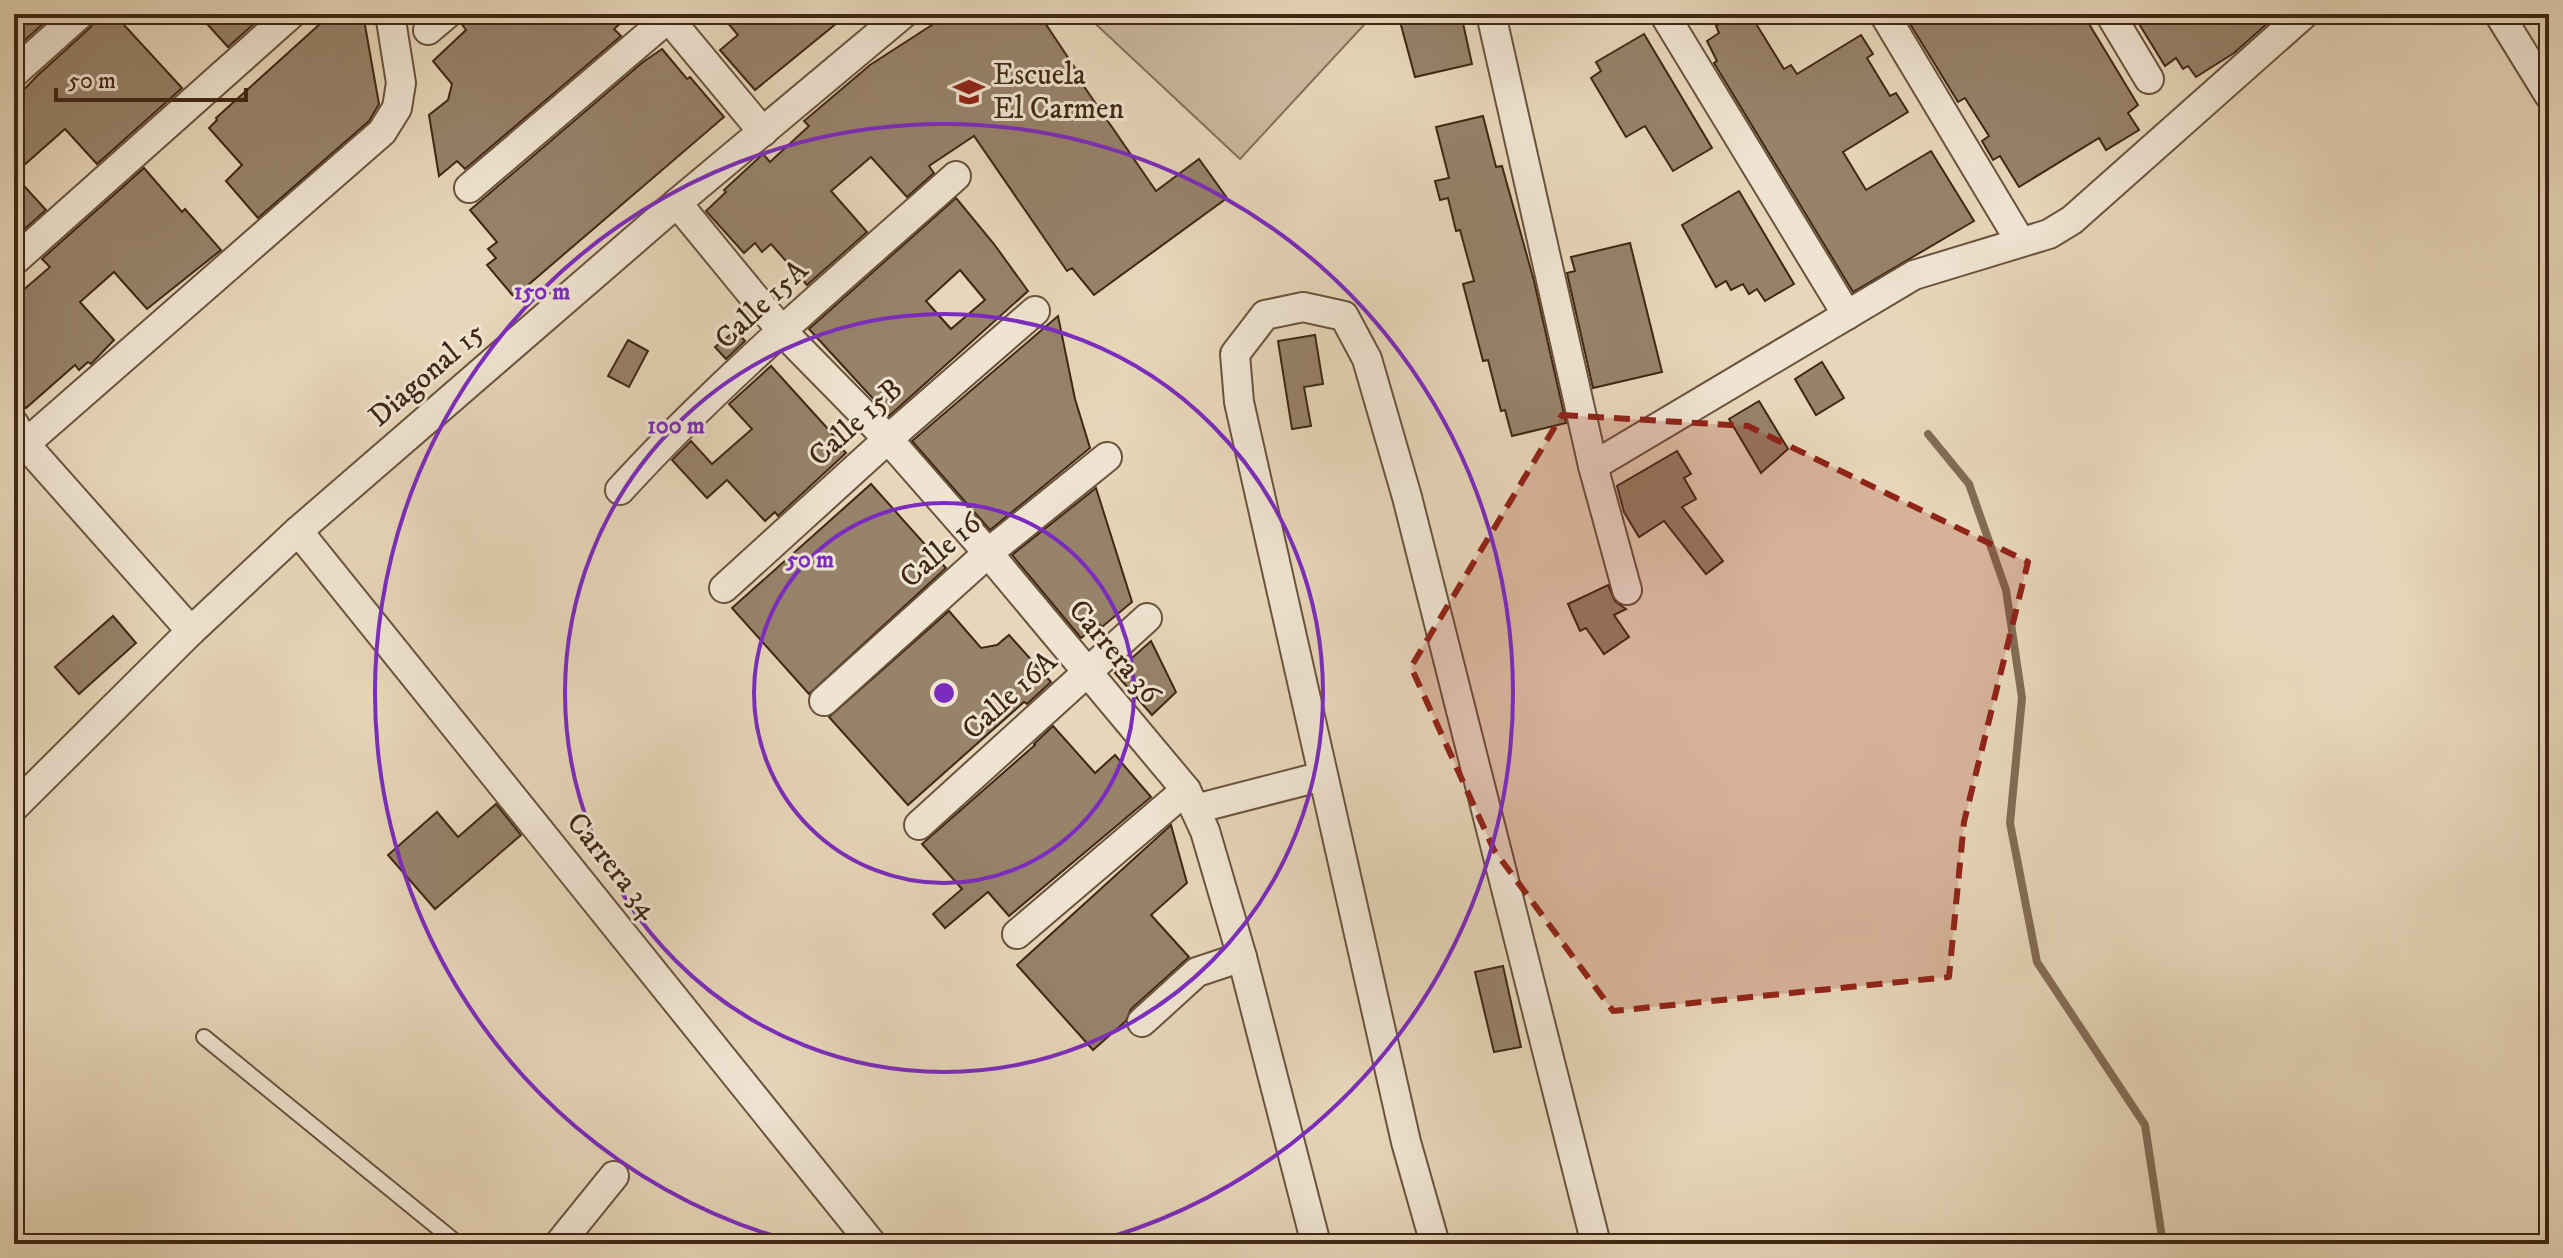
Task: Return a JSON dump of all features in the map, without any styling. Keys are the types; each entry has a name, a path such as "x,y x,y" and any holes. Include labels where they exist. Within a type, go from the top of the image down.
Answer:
{"street":[{"path":"14,73 80,14"},
{"path":"14,261 291,14"},
{"path":"191,631 20,434 382,132 397,108 401,83 390,14"},
{"name":"Diagonal 15","path":"14,807 191,631 298,531 677,203 903,14"},
{"path":"1491,14 1593,466 1627,590"},
{"path":"1664,14 1847,315"},
{"path":"1884,14 2020,241"},
{"path":"2110,14 2149,79"},
{"path":"1593,466 1914,275 2049,234 2072,220 2304,14"},
{"path":"2499,14 2549,95"},
{"path":"469,188 669,15 763,132"},
{"name":"Calle 15A","path":"620,490 651,456 782,331 956,176"},
{"name":"Carrera 36","path":"677,203 782,331 888,439 988,553 1190,800 1205,831 1242,957 1316,1244"},
{"path":"1435,1244 1406,1142 1239,402 1235,354 1265,315 1303,307 1344,316 1367,359 1411,513 1596,1244"},
{"name":"Calle 15B","path":"724,588 1035,311"},
{"name":"Calle 16","path":"824,701 988,553 1107,457"},
{"name":"Carrera 34","path":"298,531 872,1244"},
{"name":"Calle 16A","path":"919,825 1147,618"},
{"path":"1017,934 1190,800 1323,776"},
{"path":"1142,1022 1197,972 1242,957"},
{"path":"559,1244 614,1176"}],"lane":[{"path":"204,1037 458,1244"}],"highlighted area":[{"path":"1562,415 1748,426 2028,562 1964,822 1949,977 1613,1011 1494,850 1411,667"}],"shaded area":[{"path":"1085,14 1374,14 1240,159"}],"building":[{"path":"14,14 54,14 15,49"},
{"path":"97,14 114,14 182,88 97,164 65,129 14,174 14,100 91,27"},
{"path":"198,14 265,14 228,47"},
{"path":"331,14 363,14 379,104 369,121 258,218 226,181 242,165 209,128 216,118"},
{"path":"464,14 631,14 614,29 621,36 465,169 457,161 439,176 429,115 448,100 452,84 433,61 466,30 461,23"},
{"path":"720,14 848,14 755,90 720,50 738,35"},
{"path":"949,14 1039,14 1075,68 1072,69 1156,191 1199,159 1227,198 1094,295 1072,268 1067,271 974,136 929,166 934,173 907,197 871,157 831,191 867,232 807,285 771,244 762,252 755,243 744,253 706,211 726,192 724,190 763,154 770,162 809,126 804,121 870,65"},
{"path":"1398,14 1461,14 1472,64 1415,77"},
{"path":"1736,14 1750,14 1784,69 1791,65 1797,74 1861,35 1873,54 1867,58 1890,96 1896,93 1908,112 1843,152 1866,190 1931,151 1974,221 1853,292 1714,63 1717,61 1707,41 1719,33 1716,26"},
{"path":"1904,14 2083,14 2138,105 2128,113 2139,130 2106,150 2099,138 2019,187 2000,156 1993,160 1982,141 1989,136 1965,98 1958,102"},
{"path":"2133,14 2278,14 2234,53 2196,77 2188,66 2183,69 2176,58 2165,66"},
{"path":"1644,34 1712,148 1673,171 1645,126 1626,137 1591,78 1601,71 1596,62"},
{"path":"662,49 724,117 514,297 487,265 496,258 488,249 497,242 470,210"},
{"path":"1483,116 1496,167 1502,166 1534,281 1566,423 1512,436 1505,410 1501,411 1488,360 1483,361 1463,284 1474,281 1460,230 1456,231 1448,198 1440,200 1435,181 1449,178 1436,127"},
{"path":"144,168 182,212 185,209 221,250 147,309 114,272 80,302 114,340 91,364 88,362 79,370 75,365 26,408 14,395 14,298 50,267 42,259"},
{"path":"14,175 46,210 20,233 14,227"},
{"path":"1739,191 1794,284 1765,301 1757,289 1749,294 1743,284 1731,290 1726,281 1716,287 1682,225"},
{"path":"956,198 1028,291 889,416 809,329","holes":["960,270 985,300 951,329 926,301"]},
{"path":"1630,243 1662,372 1593,388 1567,273 1575,271 1571,257"},
{"path":"1058,316 1075,399 1090,448 990,530 912,441"},
{"path":"736,330 745,341 726,359 715,347"},
{"path":"1315,335 1323,384 1304,387 1311,426 1292,429 1278,341"},
{"path":"628,340 648,351 629,387 608,376"},
{"path":"1822,362 1844,398 1816,415 1795,379"},
{"path":"771,366 838,440 836,442 846,453 778,516 775,512 765,521 727,480 707,498 672,460 691,441 712,464 752,429 729,404"},
{"path":"1759,401 1788,449 1761,473 1729,419"},
{"path":"1677,451 1691,474 1684,478 1696,499 1682,507 1723,561 1706,574 1664,521 1639,537 1624,512 1617,486"},
{"path":"871,484 946,568 809,694 732,608"},
{"path":"1096,488 1132,602 1102,627 1099,624 1081,638 1012,555"},
{"path":"1608,585 1615,601 1626,609 1614,615 1629,637 1604,654 1586,628 1580,631 1568,604"},
{"path":"949,611 981,648 997,645 1009,635 1051,682 1027,704 1024,702 908,805 829,717"},
{"path":"113,616 136,643 79,694 55,667"},
{"path":"1151,641 1176,692 1152,715 1115,673"},
{"path":"1053,726 1095,773 1115,755 1151,797 1009,916 988,892 945,928 933,914 962,889 922,844"},
{"path":"496,804 521,835 435,909 388,855 437,812 458,837"},
{"path":"1171,825 1187,883 1151,915 1189,957 1131,1009 1126,1021 1093,1050 1017,965"},
{"path":"1503,966 1521,1047 1494,1052 1475,972"}],"waterway":[{"path":"1928,434 1969,484 2006,590 2022,698 2010,823 2037,962 2145,1125 2163,1244"}],"place":[{"name":"Escuela El Carmen","path":"969,92"}]}
